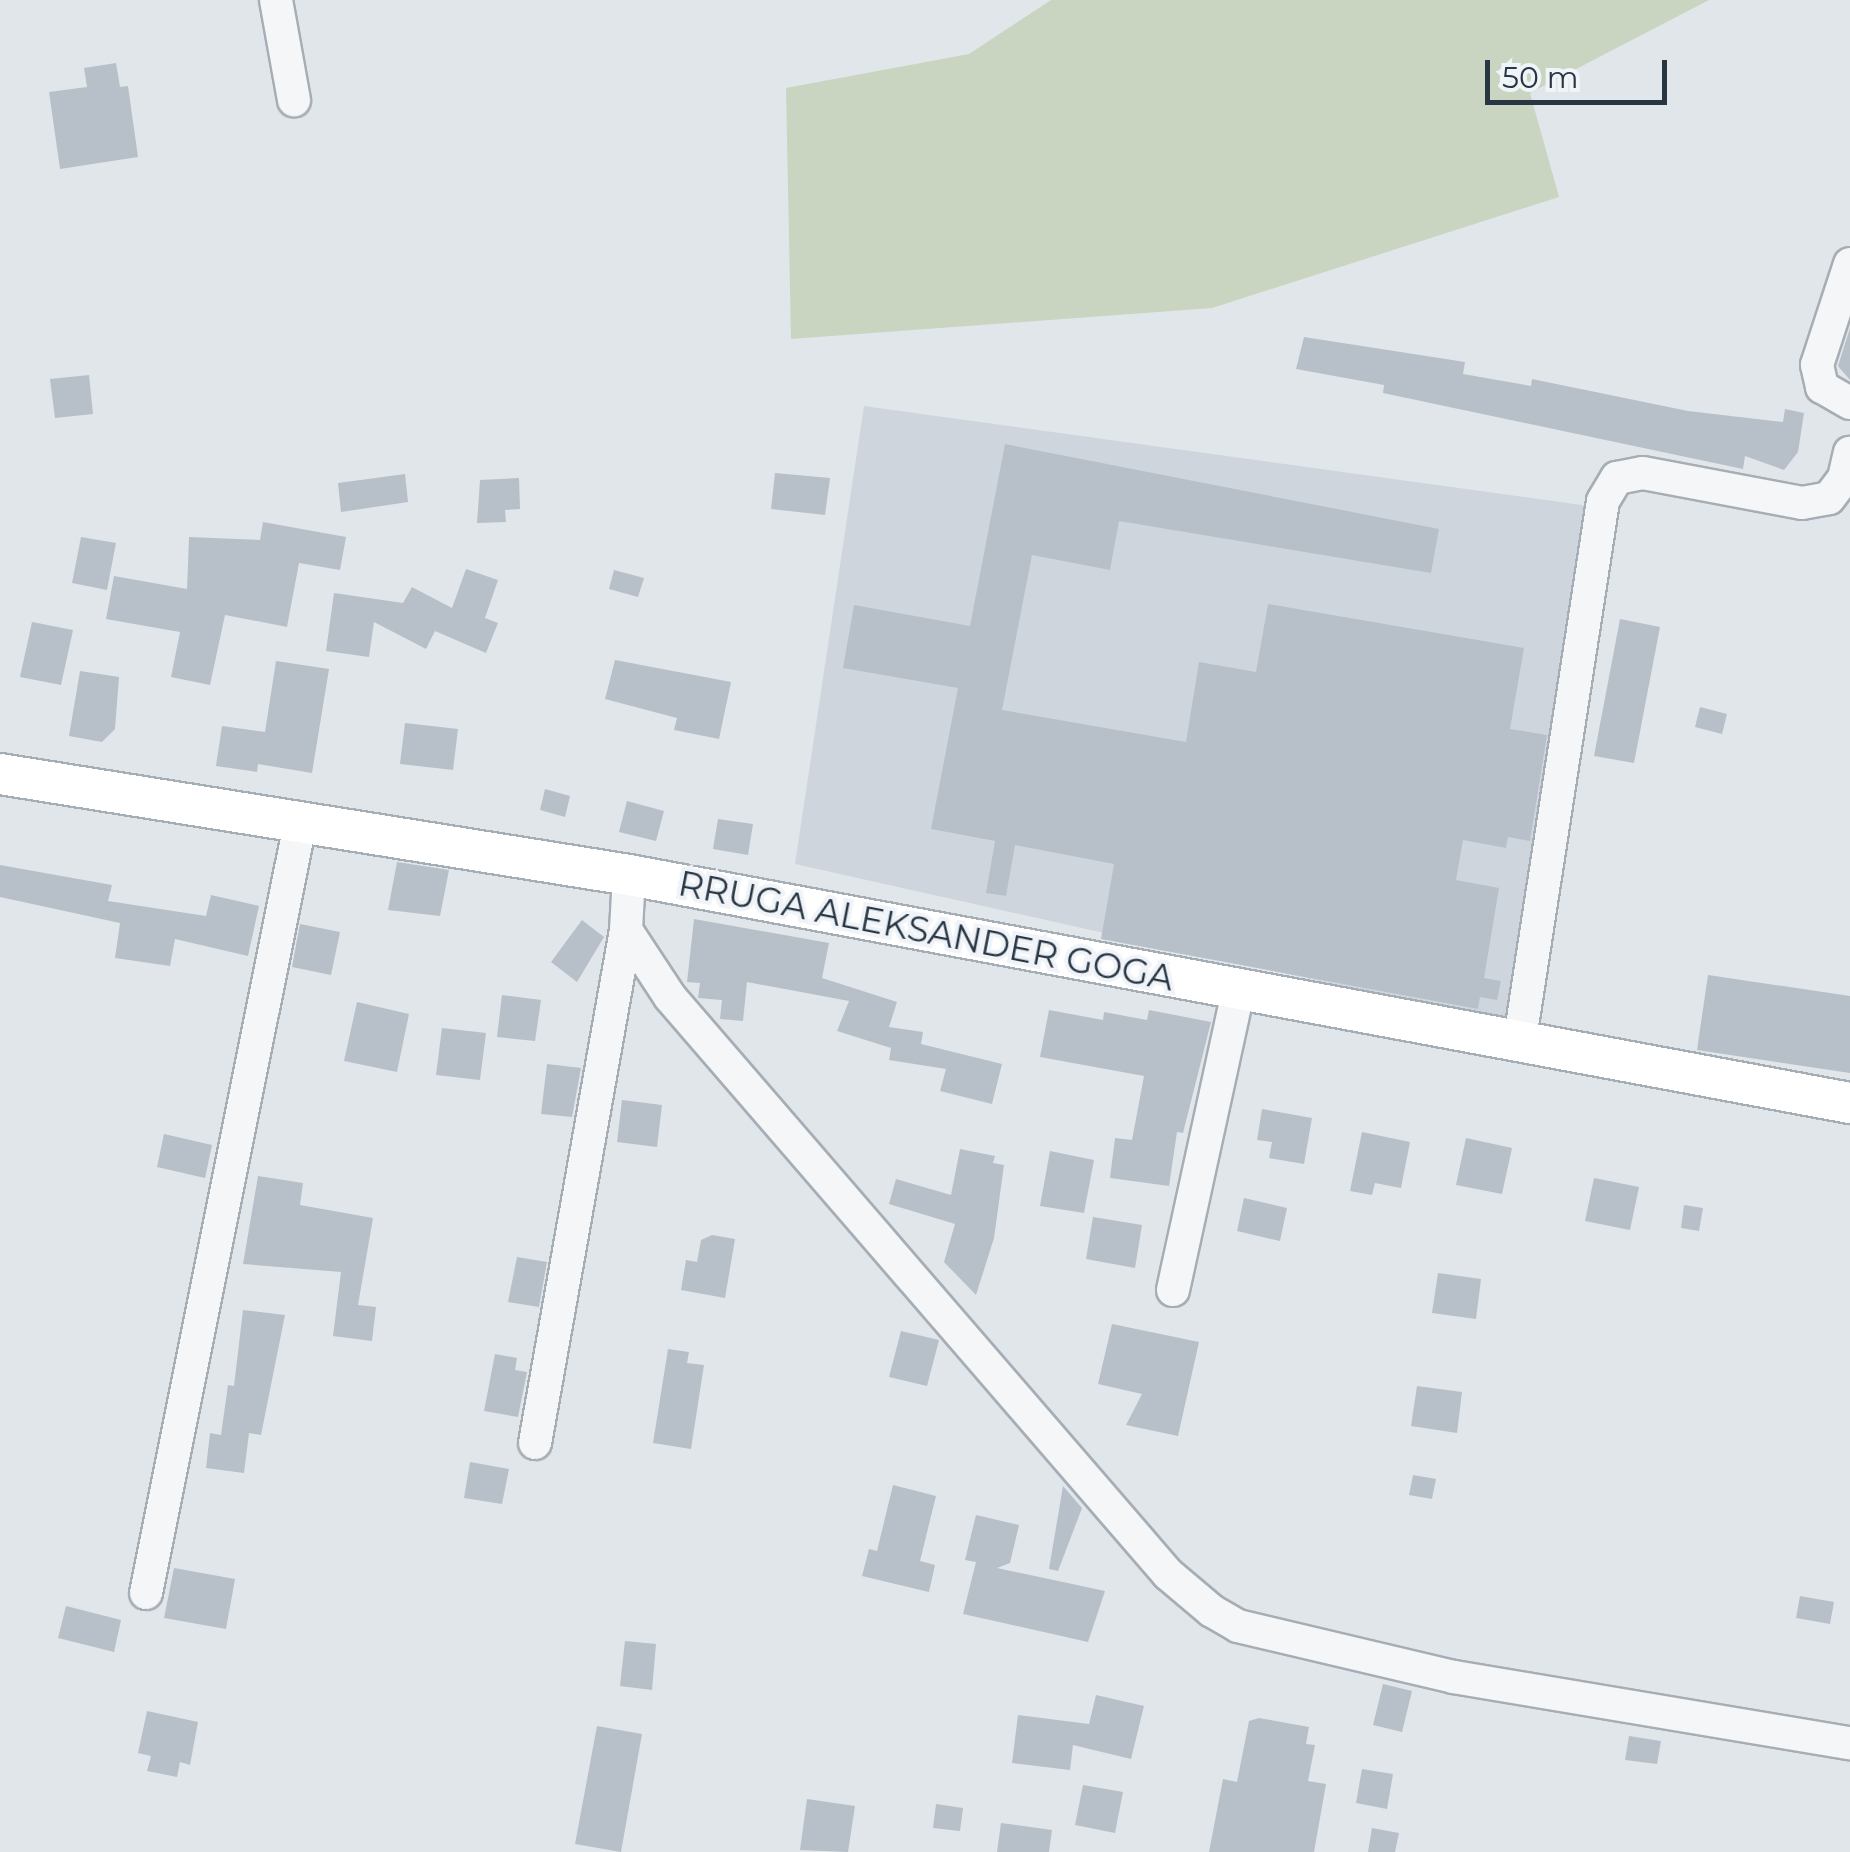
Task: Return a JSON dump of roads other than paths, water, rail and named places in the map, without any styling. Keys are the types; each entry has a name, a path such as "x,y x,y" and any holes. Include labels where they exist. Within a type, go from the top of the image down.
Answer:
{"main road":[{"name":"RRUGA ALEKSANDER GOGA","path":"0,774 302,819 628,874 1519,1045 1850,1104"}],"street":[{"path":"276,0 294,100"},
{"path":"1850,264 1817,365 1822,386 1850,403"},
{"path":"1519,1045 1603,500 1616,478 1643,473 1802,503 1829,498 1844,478 1850,453"},
{"path":"146,1593 302,819"},
{"path":"535,1443 626,930 628,874"},
{"path":"626,930 670,997 1168,1574 1212,1611 1238,1626 1454,1676 1850,1744"},
{"path":"1172,1290 1238,991"}]}
